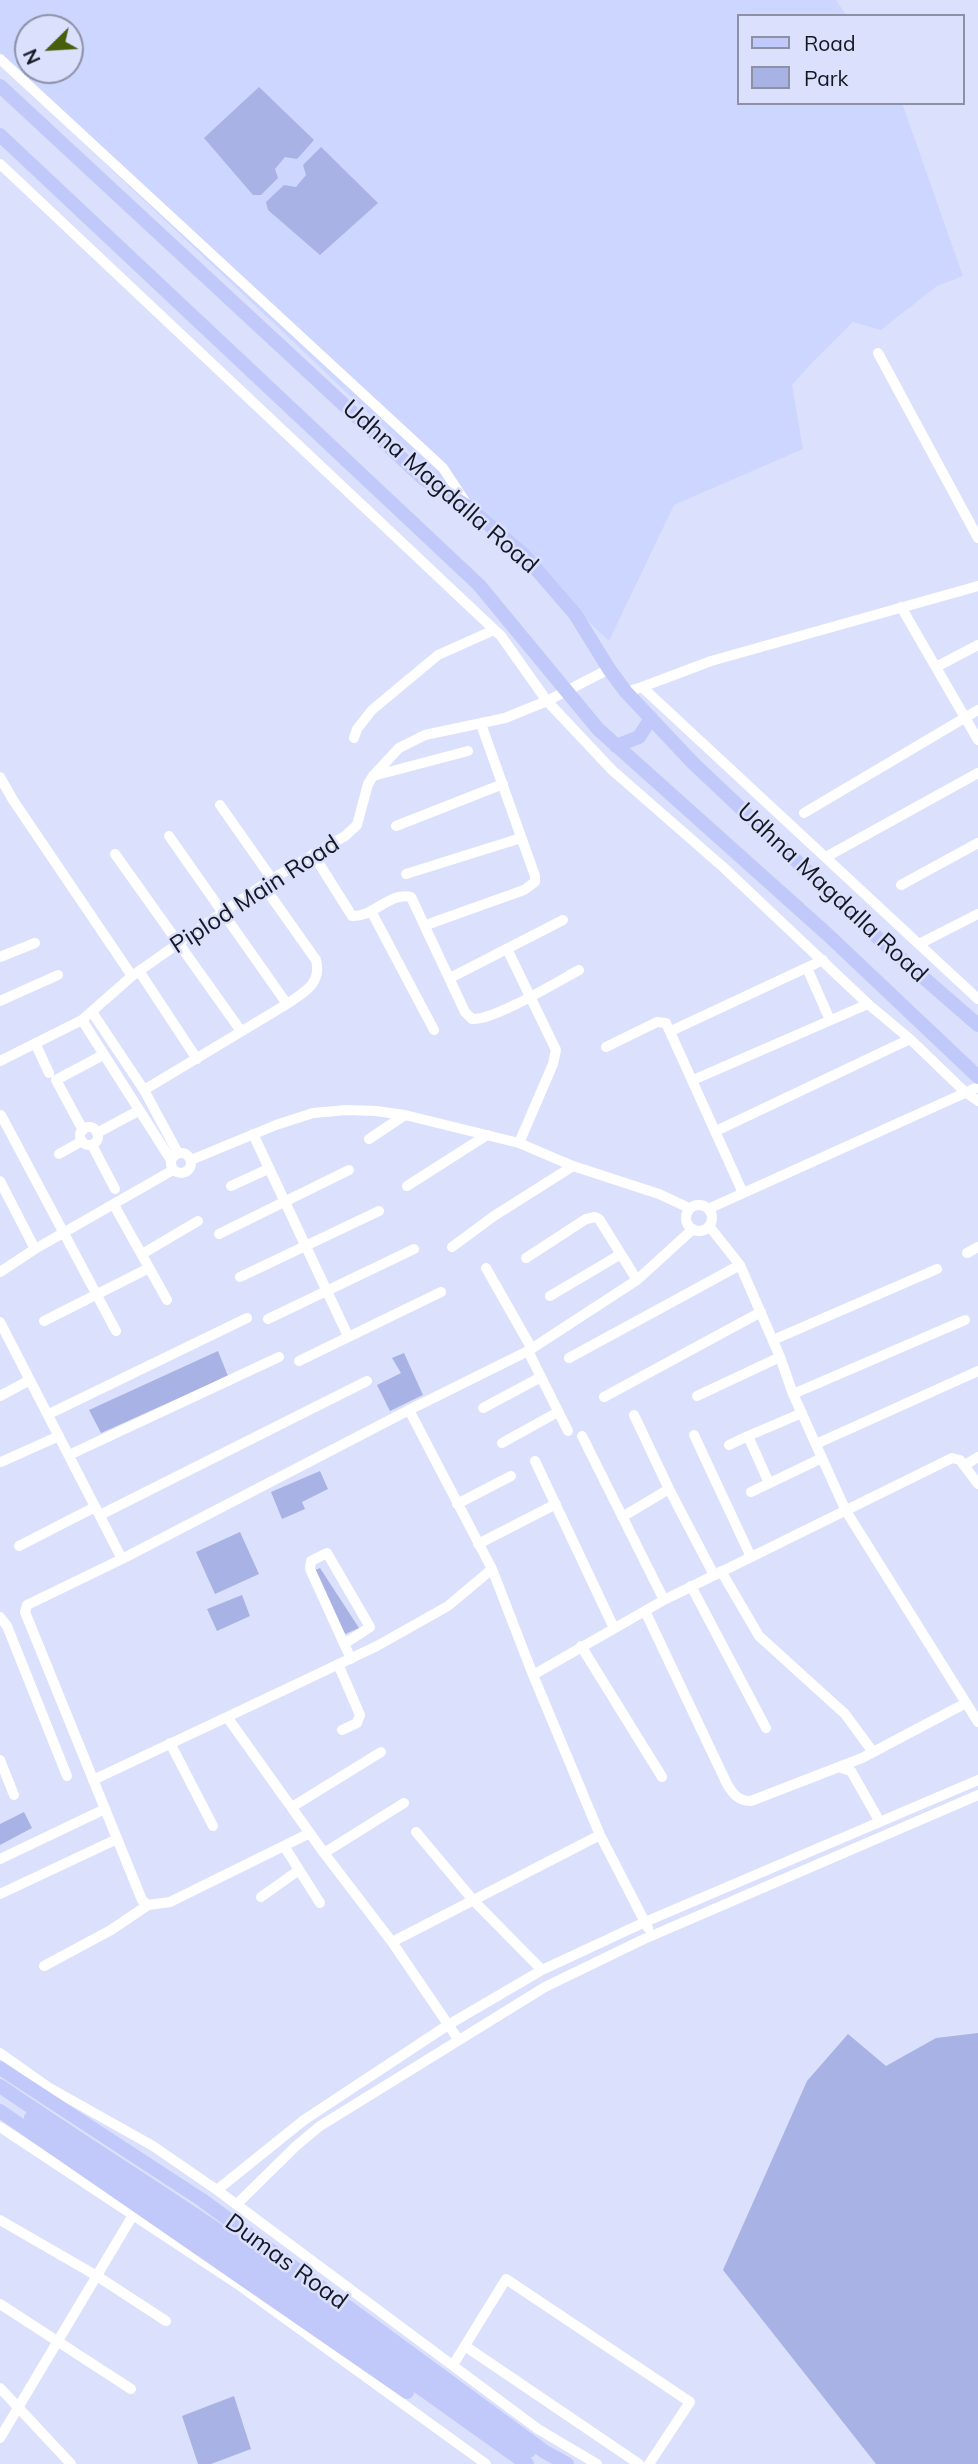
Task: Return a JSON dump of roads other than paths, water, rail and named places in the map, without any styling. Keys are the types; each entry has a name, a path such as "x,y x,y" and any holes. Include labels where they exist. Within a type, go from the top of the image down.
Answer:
{"main road":[{"name":"Udhna Magdalla Road","path":"0,86 424,479 468,507 506,537 575,614 608,669 626,692 693,763 860,920 978,1025"},
{"name":"Udhna Magdalla Road","path":"0,135 479,585 598,729 827,934 978,1082"},
{"path":"616,746 639,737 651,718"},
{"name":"Dumas Road","path":"0,2068 202,2200 545,2452 567,2464"},
{"path":"0,2086 286,2277 483,2421 550,2464"},
{"path":"0,2096 304,2305 527,2464"},
{"name":"Dumas Road","path":"0,2111 513,2464"}],"street":[{"path":"0,59 443,468 468,507"},
{"path":"0,164 494,630 547,701 612,770 723,867 868,1004 978,1101"},
{"path":"878,353 978,538"},
{"path":"626,692 711,661 978,586"},
{"path":"901,607 978,740"},
{"path":"354,738 357,729 372,710 438,655 494,630"},
{"path":"936,667 978,645"},
{"name":"Piplod Main Road","path":"1,1058 36,1045 82,1020 136,974 223,912 345,836 357,825 368,784 373,776 388,758 413,740 505,718 547,701 608,669"},
{"path":"642,687 978,999"},
{"path":"804,813 978,710"},
{"path":"426,925 530,887 534,882 535,876 481,724"},
{"path":"373,776 468,751"},
{"path":"826,857 978,773"},
{"path":"0,777 13,800 197,1059"},
{"path":"396,826 503,784"},
{"path":"144,1090 287,1004 311,987 318,974 312,953 220,805"},
{"path":"169,836 287,1004"},
{"path":"407,874 522,838"},
{"path":"901,885 978,843"},
{"path":"115,854 241,1031"},
{"path":"313,854 348,913 356,917 407,895 416,903 471,1019 482,1018 530,997 579,970"},
{"path":"371,911 433,1030"},
{"path":"919,944 978,914"},
{"path":"450,978 563,920"},
{"path":"0,957 35,943"},
{"path":"507,949 554,1043 556,1056 519,1143"},
{"path":"671,1031 823,960"},
{"path":"807,968 830,1020"},
{"path":"0,1002 58,975"},
{"path":"693,1080 868,1004"},
{"path":"92,1012 144,1090 174,1161"},
{"path":"82,1020 138,1111 183,1174 188,1171 191,1160"},
{"path":"606,1047 657,1022 666,1023 743,1193"},
{"path":"716,1131 910,1039"},
{"path":"36,1045 49,1073"},
{"path":"103,1055 56,1080 115,1189"},
{"path":"709,1209 964,1091 978,1082"},
{"path":"59,1154 86,1139 91,1128 97,1133 138,1111"},
{"path":"191,1160 313,1113 357,1111 405,1115 519,1143 573,1166 659,1194 689,1208 701,1205 709,1209 712,1217 709,1226 702,1230 693,1229 686,1220 689,1208"},
{"path":"1,1115 116,1331"},
{"path":"369,1139 405,1115"},
{"path":"253,1134 348,1336"},
{"path":"407,1186 487,1135"},
{"path":"0,1271 114,1205 174,1161 188,1156 191,1160"},
{"path":"452,1247 494,1216 573,1166"},
{"path":"231,1186 268,1168"},
{"path":"219,1234 349,1170"},
{"path":"0,1181 35,1249"},
{"path":"114,1205 167,1300"},
{"path":"240,1277 379,1211"},
{"path":"526,1258 586,1219 594,1217 598,1219 637,1280"},
{"path":"142,1254 198,1221"},
{"path":"709,1226 740,1265 793,1394 846,1511 978,1722"},
{"path":"148,1905 142,1900 93,1780 25,1608 27,1605 530,1350 637,1280 693,1229"},
{"path":"967,1253 978,1247"},
{"path":"268,1319 414,1250"},
{"path":"550,1296 621,1254"},
{"path":"569,1358 740,1265"},
{"path":"44,1321 149,1268"},
{"path":"486,1268 530,1350 568,1431"},
{"path":"773,1340 937,1269"},
{"path":"299,1361 441,1292"},
{"path":"604,1397 761,1312"},
{"path":"49,1415 247,1318"},
{"path":"793,1394 965,1320"},
{"path":"0,1322 122,1559"},
{"path":"0,1352 12,1346"},
{"path":"69,1455 279,1357"},
{"path":"697,1396 780,1357"},
{"path":"816,1444 978,1371"},
{"path":"483,1408 541,1377"},
{"path":"0,1396 30,1380"},
{"path":"19,1546 367,1381"},
{"path":"409,1410 492,1569 600,1835 651,1936"},
{"path":"502,1443 558,1412"},
{"path":"729,1445 802,1413"},
{"path":"634,1415 669,1489 759,1636 845,1714 873,1752"},
{"path":"694,1435 751,1557"},
{"path":"1,1462 59,1436"},
{"path":"582,1436 664,1600"},
{"path":"748,1436 769,1483"},
{"path":"965,1465 978,1457"},
{"path":"751,1492 822,1458"},
{"path":"533,1675 691,1586 952,1458 965,1465 978,1484"},
{"path":"535,1461 614,1628"},
{"path":"457,1504 511,1476"},
{"path":"622,1517 669,1489"},
{"path":"478,1544 555,1504"},
{"path":"344,1644 370,1627 327,1553 311,1561 310,1569 344,1644 351,1659"},
{"path":"93,1780 377,1646 448,1606 492,1569"},
{"path":"691,1586 766,1728"},
{"path":"645,1611 736,1798 751,1801 838,1768 966,1703"},
{"path":"0,1617 8,1626 67,1776"},
{"path":"581,1646 662,1777"},
{"path":"338,1664 360,1715 357,1723 342,1730"},
{"path":"227,1717 324,1853 392,1942 458,2039"},
{"path":"170,1743 213,1826"},
{"path":"292,1807 381,1752"},
{"path":"0,1760 14,1795"},
{"path":"838,1768 851,1771 880,1822"},
{"path":"217,2190 304,2120 448,2025 542,1970 645,1922 978,1780"},
{"path":"237,2204 320,2126 545,1987 651,1936 978,1795"},
{"path":"324,1853 404,1803"},
{"path":"0,1859 105,1809"},
{"path":"416,1832 473,1900 542,1970"},
{"path":"44,1966 111,1930 148,1905 170,1902 310,1833"},
{"path":"392,1942 600,1835"},
{"path":"0,1894 117,1839"},
{"path":"284,1846 320,1903"},
{"path":"261,1897 299,1870"},
{"path":"0,2053 48,2087 153,2146 217,2190 538,2428 597,2464"},
{"path":"0,2127 236,2283 486,2464"},
{"path":"0,2438 133,2215"},
{"path":"0,2220 97,2276 166,2321"},
{"path":"453,2365 506,2279 690,2402 649,2464"},
{"path":"0,2304 131,2389"},
{"path":"465,2346 639,2464"},
{"path":"0,2388 72,2464"}]}
